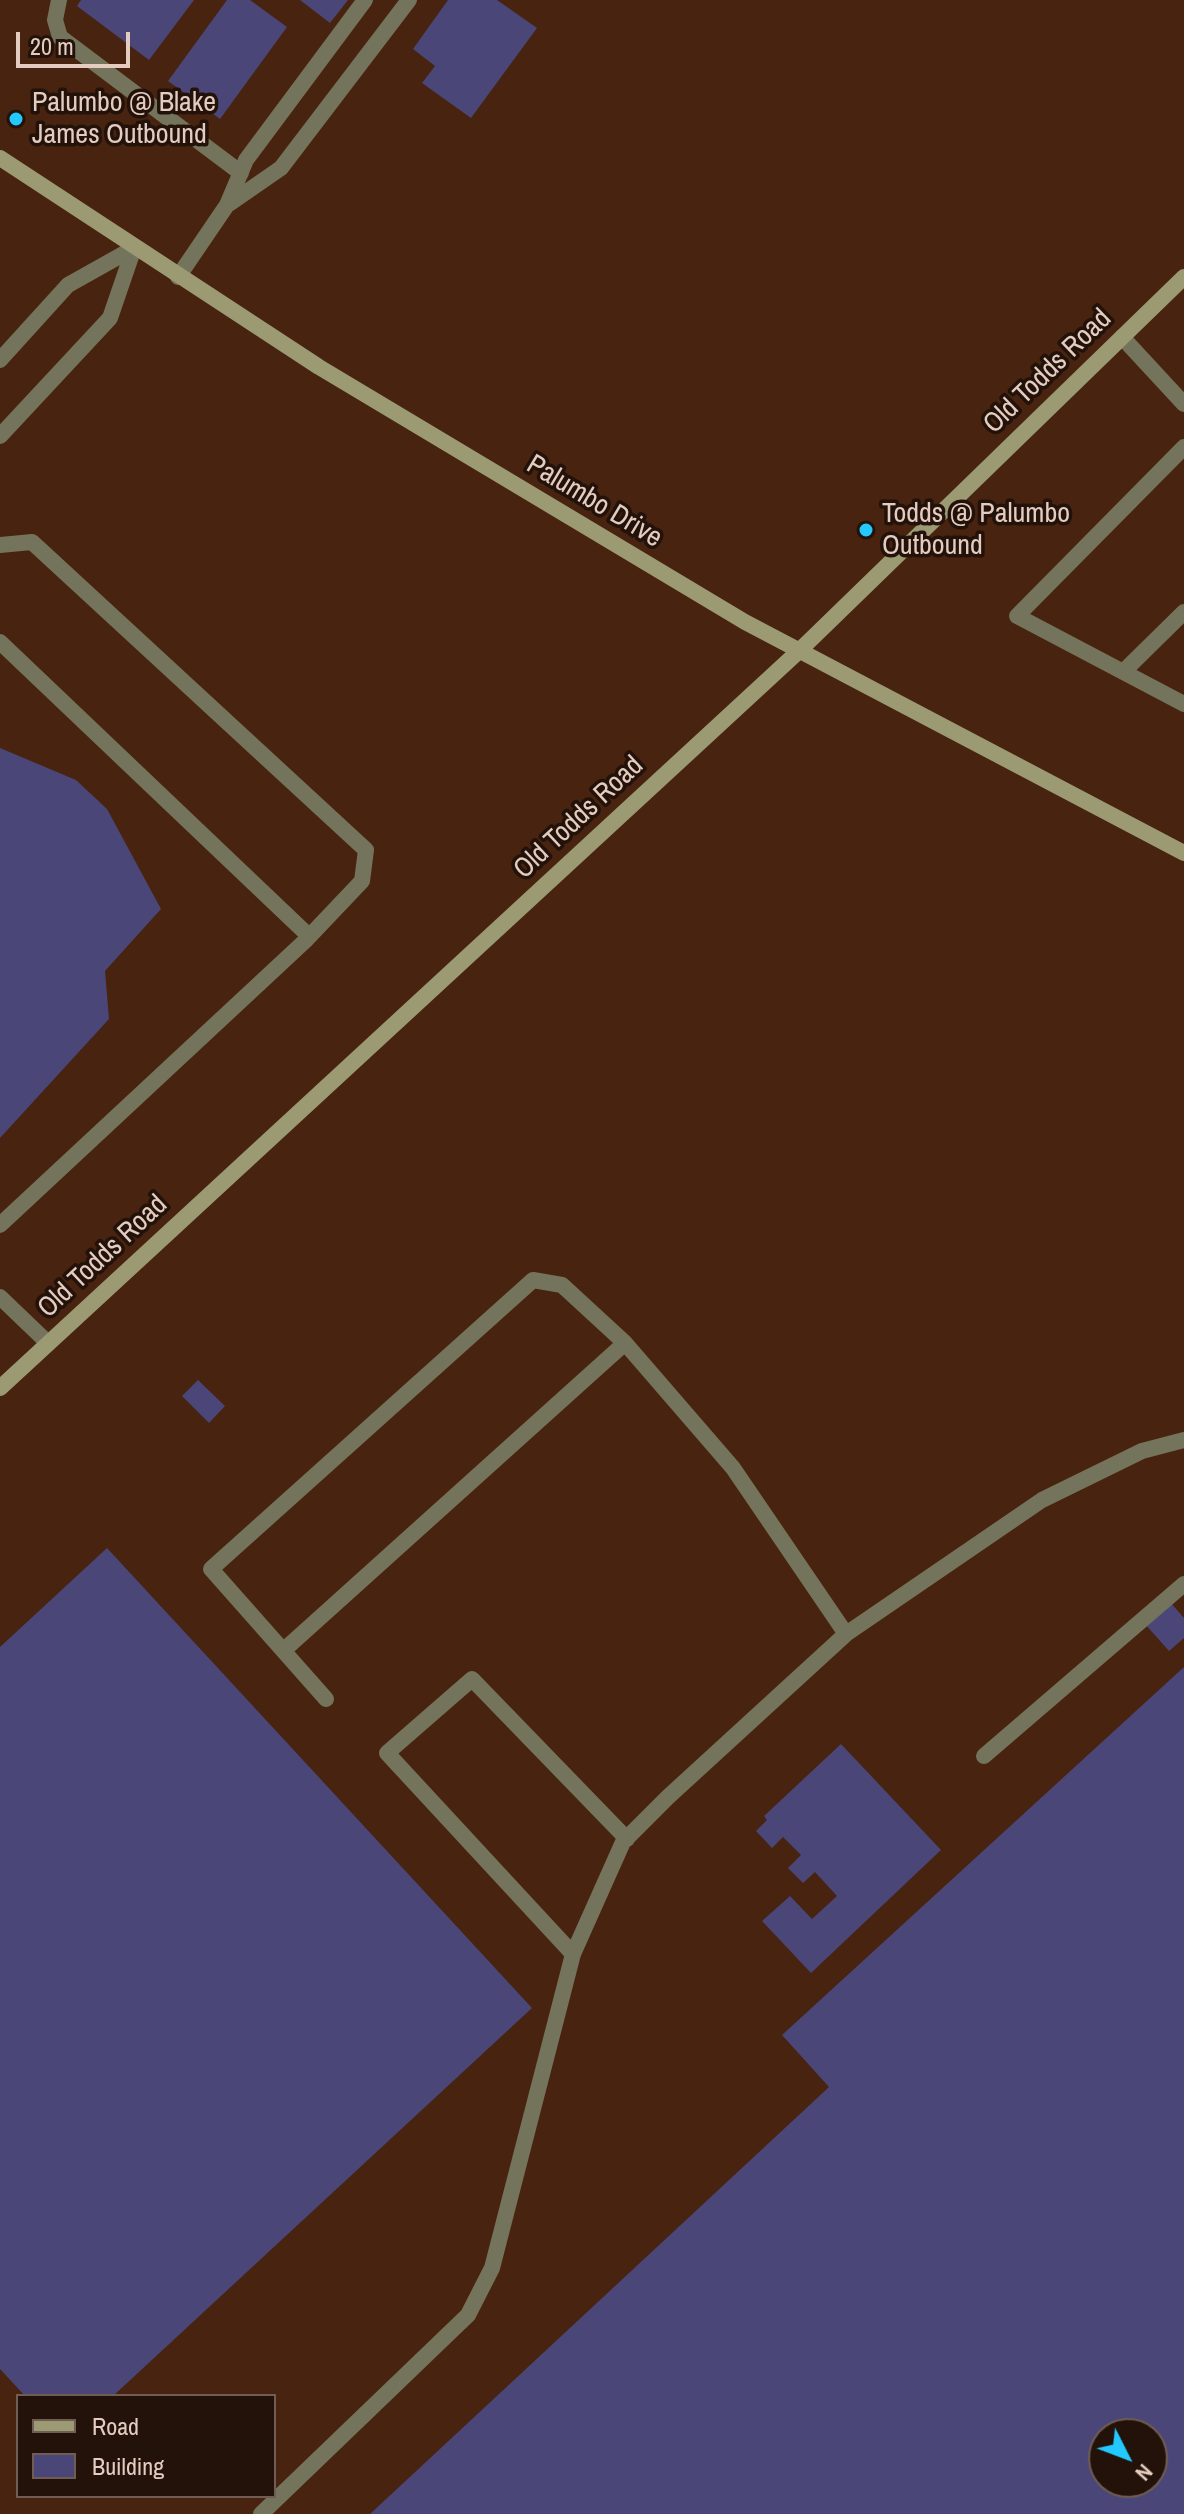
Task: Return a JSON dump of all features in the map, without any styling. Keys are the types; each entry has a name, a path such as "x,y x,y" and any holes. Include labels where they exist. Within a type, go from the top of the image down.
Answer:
{"main road":[{"name":"Palumbo Drive","path":"0,158 319,367 745,622 1184,853"},
{"name":"Old Todds Road","path":"0,1388 800,650 1184,277"}],"street":[{"path":"59,0 55,20 60,37 241,173"},
{"path":"178,277 227,205 246,160 365,0"},
{"path":"227,205 281,168 409,0"},
{"path":"0,360 68,285 134,248"},
{"path":"0,436 110,318 134,248"},
{"path":"1122,337 1184,404"},
{"path":"1184,447 1017,616 1184,704"},
{"path":"0,545 32,542 366,850 362,881 309,936 0,1225"},
{"path":"1123,672 1184,612"},
{"path":"0,642 309,936"},
{"path":"326,1699 211,1569 533,1280 562,1285 625,1343 733,1468 846,1634"},
{"path":"0,1297 48,1343"},
{"path":"284,1650 625,1343"},
{"path":"261,2514 468,2315 492,2268 573,1954 623,1842 846,1634 1042,1500 1142,1451 1184,1440"},
{"path":"984,1756 1184,1584"},
{"path":"573,1954 387,1753 472,1679 627,1839"}],"building":[{"path":"81,0 194,0 149,60 77,6"},
{"path":"227,0 250,0 287,27 220,119 168,81"},
{"path":"300,0 348,0 330,23"},
{"path":"448,0 497,0 537,28 471,118 422,83 435,66 413,49"},
{"path":"0,748 76,780 107,809 161,909 105,971 109,1019 0,1138"},
{"path":"198,1380 225,1406 209,1423 182,1396"},
{"path":"107,1548 532,2008 115,2394 23,2394 0,2369 0,1647"},
{"path":"1170,1602 1184,1618 1184,1638 1169,1651 1145,1624"},
{"path":"1184,1667 1184,2514 370,2514 829,2087 782,2035"},
{"path":"841,1744 941,1850 811,1973 762,1921 790,1896 812,1919 837,1896 815,1872 803,1883 788,1868 801,1855 783,1837 772,1848 756,1831 767,1820 764,1816"}],"place":[{"name":"Palumbo @ Blake James Outbound","path":"16,119"},
{"name":"Todds @ Palumbo Outbound","path":"866,530"}]}
